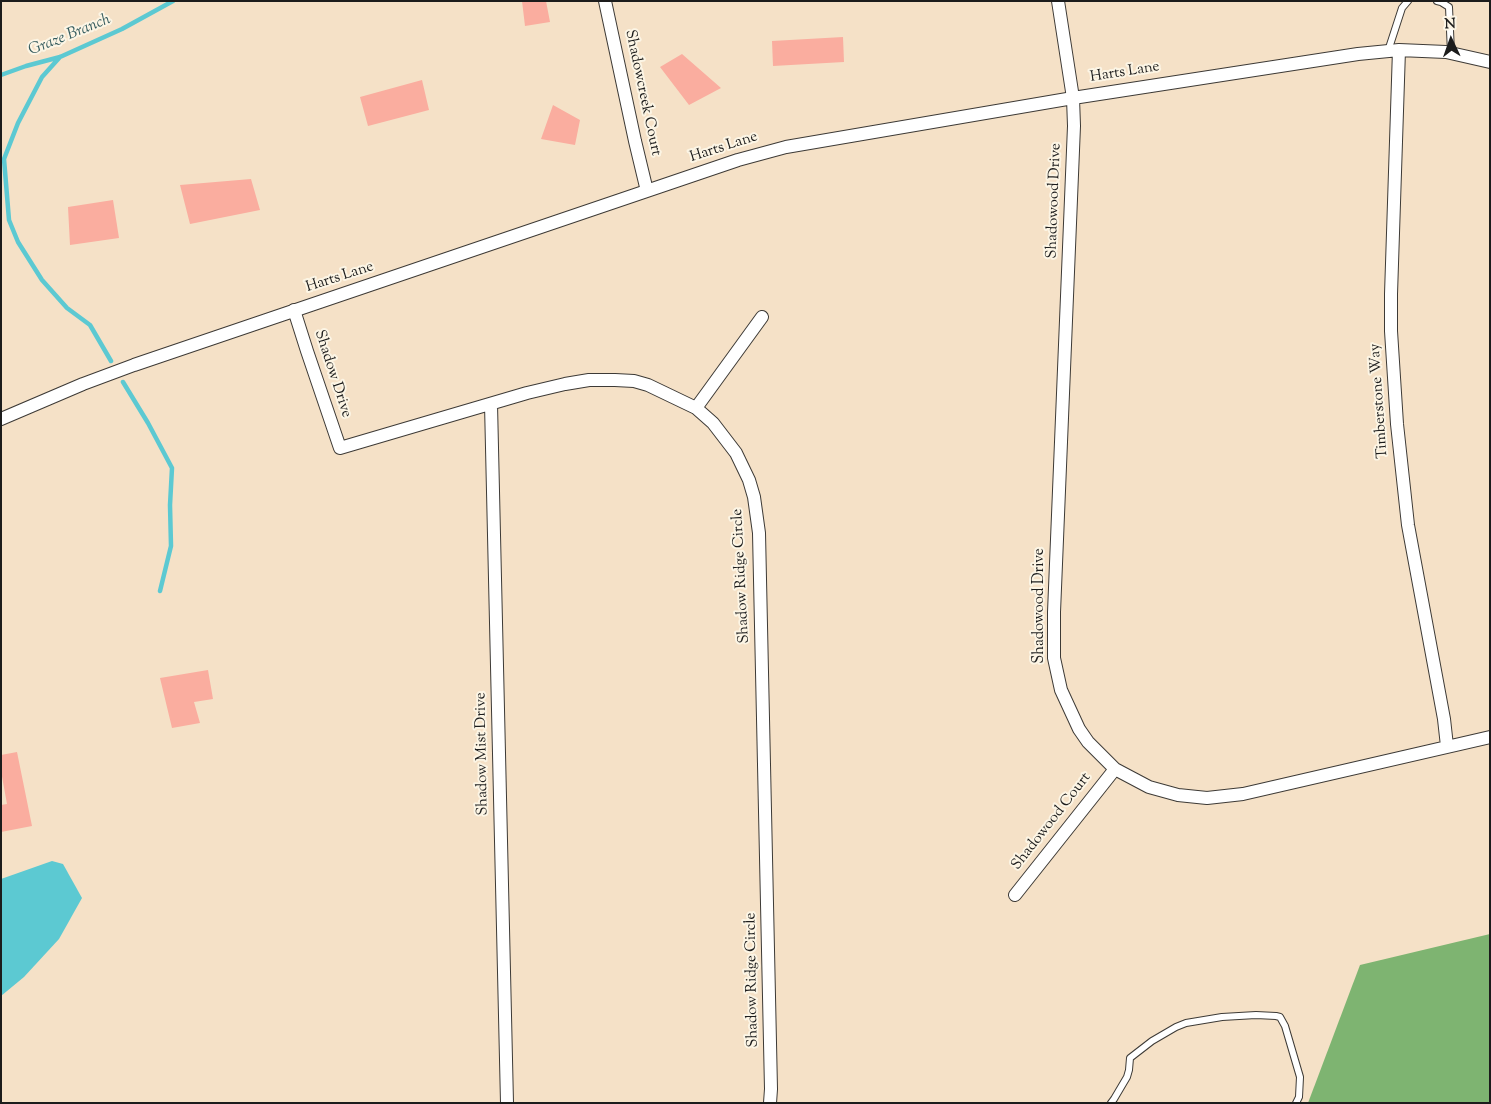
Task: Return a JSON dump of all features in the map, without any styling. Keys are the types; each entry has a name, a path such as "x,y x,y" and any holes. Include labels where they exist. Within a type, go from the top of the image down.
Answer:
{"street":[{"name":"Shadowcreek Court","path":"605,1 647,191"},
{"name":"Shadowood Drive","path":"1058,1 1073,98 1074,126 1054,612 1054,658 1061,690 1079,729 1088,742 1115,769 1149,787 1178,795 1200,798 1225,797 1253,792 1490,737"},
{"name":"Harts Lane","path":"1,418 134,365 738,160 786,147 881,129 1358,54 1393,51 1451,53 1490,62"},
{"name":"Timberstone Way","path":"1393,51 1391,331 1396,424 1408,526 1444,719 1447,746"},
{"name":"Shadow Drive","path":"294,310 340,448"},
{"path":"696,408 762,317"},
{"name":"Shadow Ridge Circle","path":"340,448 565,384 589,380 615,380 634,381 648,385 696,408 713,423 736,453 749,480 757,511 759,533 772,1089 770,1103"},
{"name":"Shadow Mist Drive","path":"491,404 508,1103"},
{"name":"Shadowood Court","path":"1015,895 1115,769"}],"lane":[{"path":"1393,51 1402,8 1408,1"},
{"path":"1437,1 1449,7 1451,53"},
{"path":"1111,1103 1127,1077 1130,1058 1152,1041 1186,1023 1222,1017 1256,1015 1280,1017 1285,1026 1300,1077 1299,1096 1296,1103"}],"green space":[{"path":"1490,934 1490,1103 1308,1103 1360,965"}],"water":[{"path":"52,861 63,864 82,898 59,939 24,977 1,996 1,879"}],"building":[{"path":"522,1 546,1 550,22 525,26"},
{"path":"843,37 844,62 773,66 772,41"},
{"path":"682,54 721,88 689,105 660,67"},
{"path":"422,80 429,110 368,126 360,97"},
{"path":"553,105 580,120 575,145 541,139"},
{"path":"251,179 260,210 190,224 180,185"},
{"path":"113,200 119,238 70,245 68,207"},
{"path":"208,670 213,699 194,702 200,723 172,728 160,678"},
{"path":"17,752 32,826 1,832 1,805 7,804 1,771 1,755"}],"waterway":[{"name":"Graze Branch","path":"1,75 60,57 122,29 173,1"},
{"path":"60,57 42,77 18,123 4,159 9,220 18,242 42,280 67,308 90,325 111,361"},
{"path":"123,382 172,468 170,505 171,546 160,591"}]}
